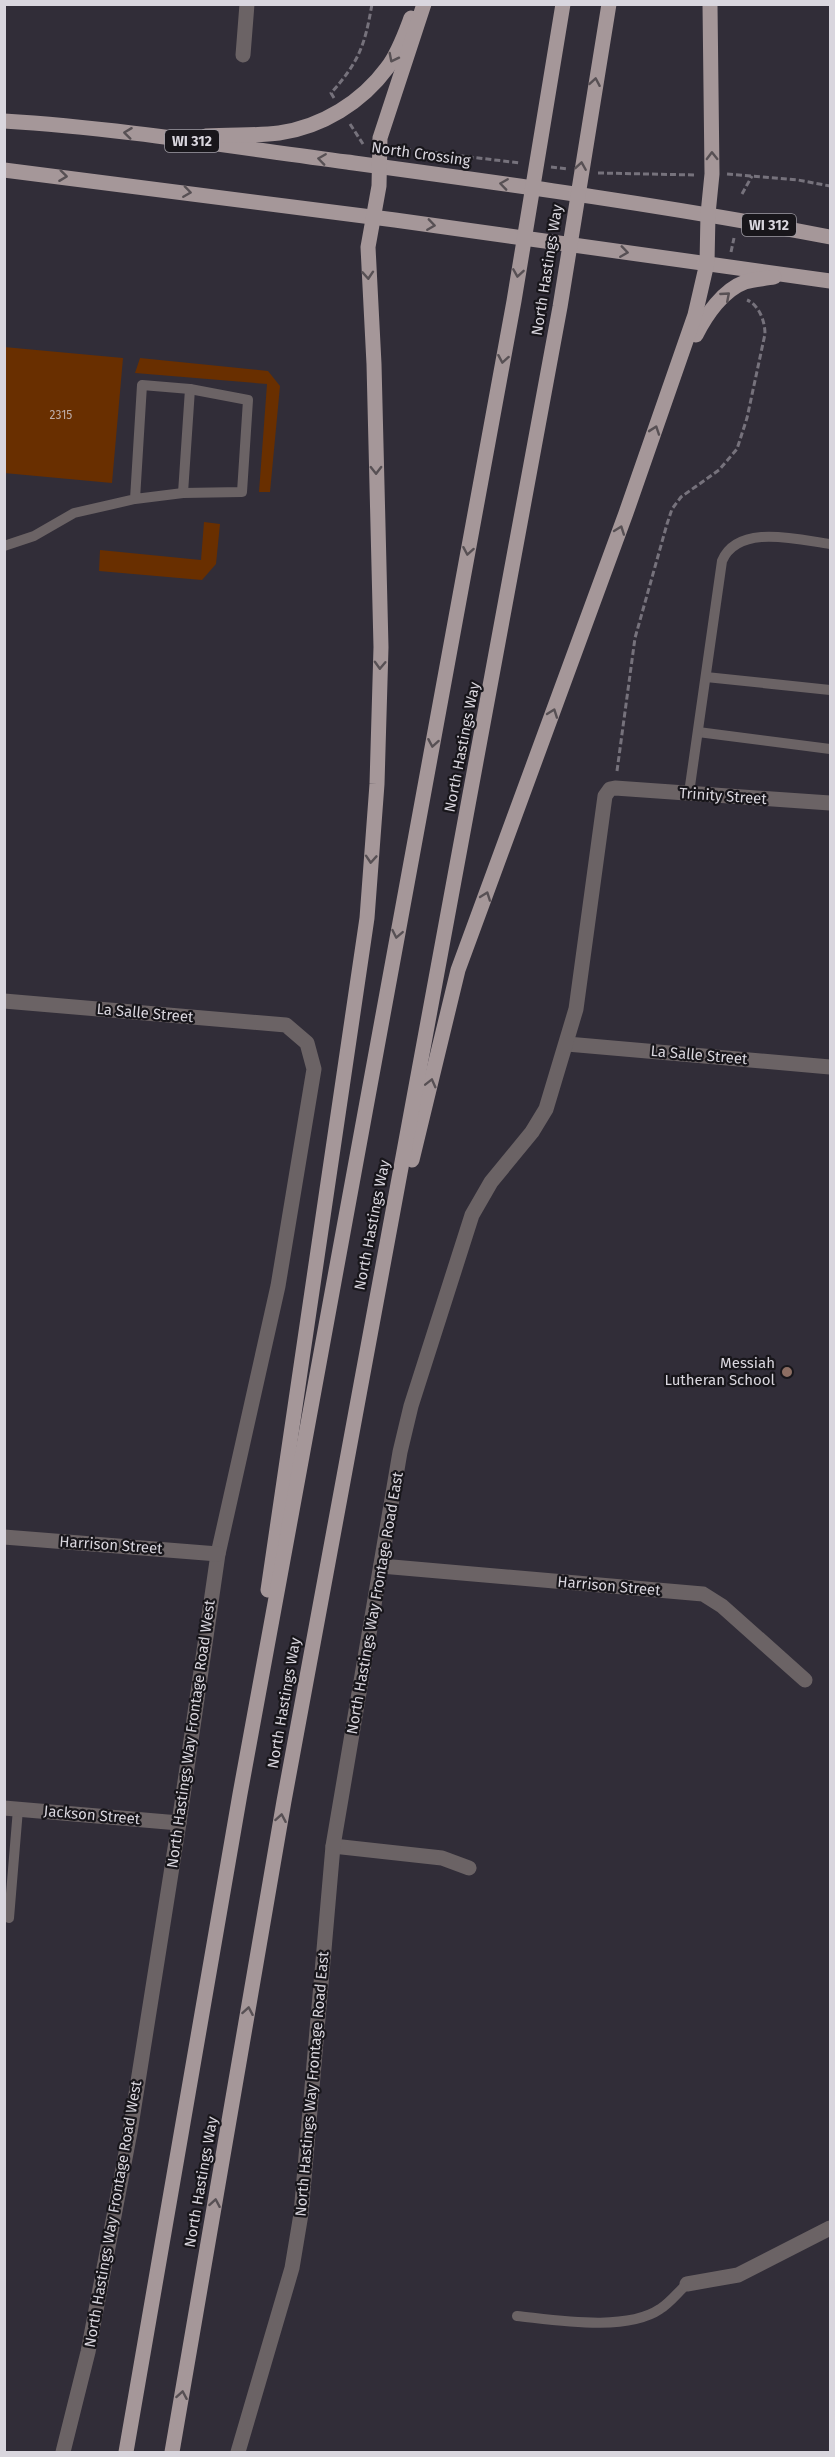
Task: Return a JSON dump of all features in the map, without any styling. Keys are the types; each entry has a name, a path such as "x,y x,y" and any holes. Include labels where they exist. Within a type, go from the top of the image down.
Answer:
{"main road":[{"path":"171,138 279,133 311,125 341,110 367,90 388,67 417,4"},
{"path":"240,1794 284,1473 367,918 377,784 381,647 374,364 367,259 380,166 380,138 424,4"},
{"name":"North Hastings Way","path":"126,2452 240,1794 514,301 563,4"},
{"name":"North Hastings Way","path":"171,2452 284,1801 560,307 585,140 609,4"},
{"path":"356,1406 458,970 626,513 695,315 707,263 712,174 710,4"},
{"name":"North Crossing","path":"4,121 171,138 380,166 708,214 831,237"},
{"path":"4,170 373,217 831,281"},
{"path":"672,380 702,322 716,304 745,282 787,275"}],"street":[{"path":"243,56 247,4"},
{"name":"Trinity Street","path":"615,788 831,803"},
{"name":"North Hastings Way Frontage Road East","path":"238,2452 289,2278 301,2214 333,1846 400,1452 411,1406 461,1241 472,1215 492,1182 532,1132 546,1109 576,1009 605,796 610,789 615,788"},
{"name":"La Salle Street","path":"4,1001 286,1025"},
{"name":"North Hastings Way Frontage Road West","path":"63,2452 88,2352 130,2132 179,1823 218,1554 278,1286 314,1069 307,1043 286,1025"},
{"name":"La Salle Street","path":"567,1044 831,1067"},
{"name":"Harrison Street","path":"4,1537 218,1554"},
{"name":"Harrison Street","path":"381,1566 703,1594 722,1606 805,1680"},
{"name":"Jackson Street","path":"11,1809 179,1823"},
{"path":"333,1846 442,1858 469,1868"},
{"path":"687,2284 738,2275 831,2228"}],"lane":[{"path":"4,546 34,536 74,513 135,499 183,493 242,492 248,400 190,389 142,385 135,499"},
{"path":"183,493 190,389"},
{"path":"689,793 722,561 726,552 738,543 762,537 831,544"},
{"path":"706,677 831,690"},
{"path":"698,732 831,749"},
{"path":"9,1918 11,1809"},
{"path":"518,2316 577,2322 633,2320 659,2310 687,2284"}],"path":[{"path":"320,4 330,4"},
{"path":"742,194 752,176"},
{"path":"730,256 734,238"},
{"path":"615,788 635,638 672,509 688,490 727,463 737,449 747,418 762,348 765,322 752,302 740,297"}],"building":[{"path":"4,347 123,358 112,483 4,473"},
{"path":"140,358 268,371 280,386 270,492 259,492 267,384 135,373"},
{"path":"204,522 220,524 216,564 202,580 99,571 100,550 201,560"}],"place":[{"name":"Messiah Lutheran School","path":"787,1372"}]}
